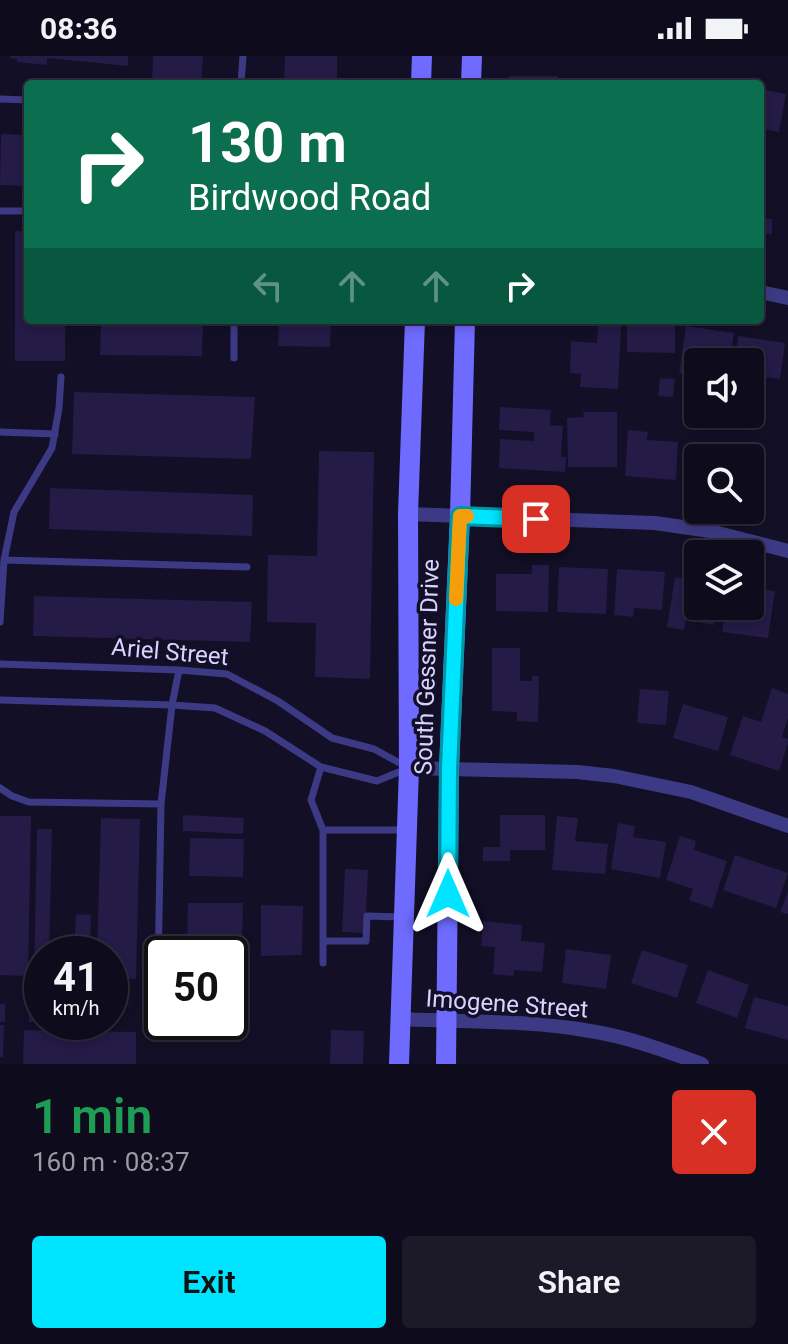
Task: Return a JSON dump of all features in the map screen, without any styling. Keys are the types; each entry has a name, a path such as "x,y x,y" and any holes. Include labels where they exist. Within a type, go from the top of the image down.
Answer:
{"main road":[{"path":"421,80 422,56"},
{"path":"471,80 472,56"},
{"name":"South Gessner Drive","path":"399,1064 409,768 408,514 415,324"},
{"name":"South Gessner Drive","path":"446,1064 449,768 465,324"}],"street":[{"path":"764,293 788,298"},
{"path":"408,514 655,523 710,531 788,551"},
{"name":"Ariel Street","path":"409,768 577,772 646,782 691,792 788,826"},
{"name":"Imogene Street","path":"401,1019 543,1024 591,1031 629,1039 702,1064"}],"lane":[{"path":"241,80 243,56"},
{"path":"0,99 24,100"},
{"path":"0,211 24,211"},
{"path":"234,324 234,358"},
{"path":"0,622 4,560 14,512 52,448 61,377"},
{"path":"0,432 55,434"},
{"path":"4,560 247,567"},
{"name":"Ariel Street","path":"0,664 227,674 278,701 332,738 374,749 409,768"},
{"path":"159,936 161,804 179,670"},
{"name":"Ariel Street","path":"0,700 215,708 265,731 321,767 377,781 409,768"},
{"path":"321,767 311,800 323,830 323,963"},
{"path":"0,788 29,802 161,804"},
{"path":"323,830 407,830"},
{"path":"323,941 366,941 367,916 404,917"}],"building":[{"path":"10,56 128,56 128,66 47,58 47,65 17,62"},
{"path":"153,56 203,56 201,80 152,80"},
{"path":"285,56 337,56 337,80 284,80"},
{"path":"509,76 558,76 558,80 508,80"},
{"path":"573,79 621,79 621,80"},
{"path":"764,90 786,94 779,132 764,129"},
{"path":"1,134 24,135 24,186 0,185"},
{"path":"764,218 772,219 772,234 764,234"},
{"path":"15,231 24,231 24,324 65,324 65,361 15,361"},
{"path":"101,324 203,324 202,356 100,355"},
{"path":"279,324 331,324 330,347 278,346"},
{"path":"598,324 621,325 618,389 580,387 581,374 570,373 571,341 597,343"},
{"path":"627,324 675,324 675,353 627,352"},
{"path":"686,326 734,333 732,348 684,348 684,374 679,373"},
{"path":"738,336 785,343 780,379 764,377 764,348 737,348"},
{"path":"660,378 675,379 673,397 658,396"},
{"path":"74,392 255,397 251,459 72,454"},
{"path":"500,407 551,410 550,425 563,426 561,457 566,457 565,472 499,468 500,439 534,441 534,432 499,430"},
{"path":"583,412 617,412 617,467 568,467 567,418 584,417"},
{"path":"628,430 648,432 647,440 678,442 676,480 625,476"},
{"path":"319,451 374,452 370,679 315,677 316,623 267,622 268,555 317,556"},
{"path":"50,488 253,495 252,536 49,529"},
{"path":"532,565 549,565 548,612 496,611 496,574 532,574"},
{"path":"559,567 608,569 606,614 557,612"},
{"path":"617,569 665,572 662,610 634,608 633,617 614,615"},
{"path":"675,577 684,578 684,630 667,627"},
{"path":"764,590 775,591 768,638 722,632 724,620 764,620"},
{"path":"34,596 252,602 250,642 33,636"},
{"path":"686,620 715,620 714,625"},
{"path":"492,648 520,648 520,681 532,681 532,676 539,676 538,722 517,721 517,712 492,711"},
{"path":"772,688 788,694 788,718 782,737 788,739 788,743 779,771 730,755 743,716 761,722"},
{"path":"640,689 669,691 666,725 637,723"},
{"path":"683,704 728,717 718,751 673,738"},
{"path":"183,815 244,818 243,834 183,831"},
{"path":"500,815 545,815 545,850 510,850 510,861 483,861 483,847 500,847"},
{"path":"0,816 31,816 29,936 24,936 24,976 0,975"},
{"path":"557,816 578,818 575,841 608,844 605,874 552,870"},
{"path":"101,818 140,819 136,979 128,979 128,936 98,936"},
{"path":"618,823 635,826 633,837 666,842 660,878 611,869"},
{"path":"37,829 52,829 49,936 35,936"},
{"path":"680,836 696,841 694,850 727,861 712,908 689,900 693,889 666,880"},
{"path":"190,838 244,839 243,877 189,876"},
{"path":"735,855 788,873 776,908 723,890"},
{"path":"345,869 368,870 365,933 342,932"},
{"path":"788,892 788,914 780,912"},
{"path":"188,903 243,903 242,936 187,936"},
{"path":"261,905 303,906 302,955 261,956"},
{"path":"76,914 91,915 90,936 75,936"},
{"path":"483,921 522,925 521,941 545,943 542,972 514,970 513,976 493,974 495,947 481,946"},
{"path":"566,949 611,955 606,989 562,983"},
{"path":"642,950 688,965 677,998 631,983"},
{"path":"708,970 749,985 737,1018 696,1003"},
{"path":"754,997 788,1006 788,1040 745,1028"},
{"path":"0,1004 5,1004 5,1022 0,1022"},
{"path":"0,1025 4,1025 3,1057 0,1057"},
{"path":"24,1030 24,1040 128,1040 128,1032 136,1032 136,1064 23,1064"},
{"path":"331,1030 364,1031 363,1064 330,1064"}],"slow traffic":[{"path":"456,599 460,516 467,516"}],"route":[{"path":"448,894 449,768 460,516 536,519"}]}
